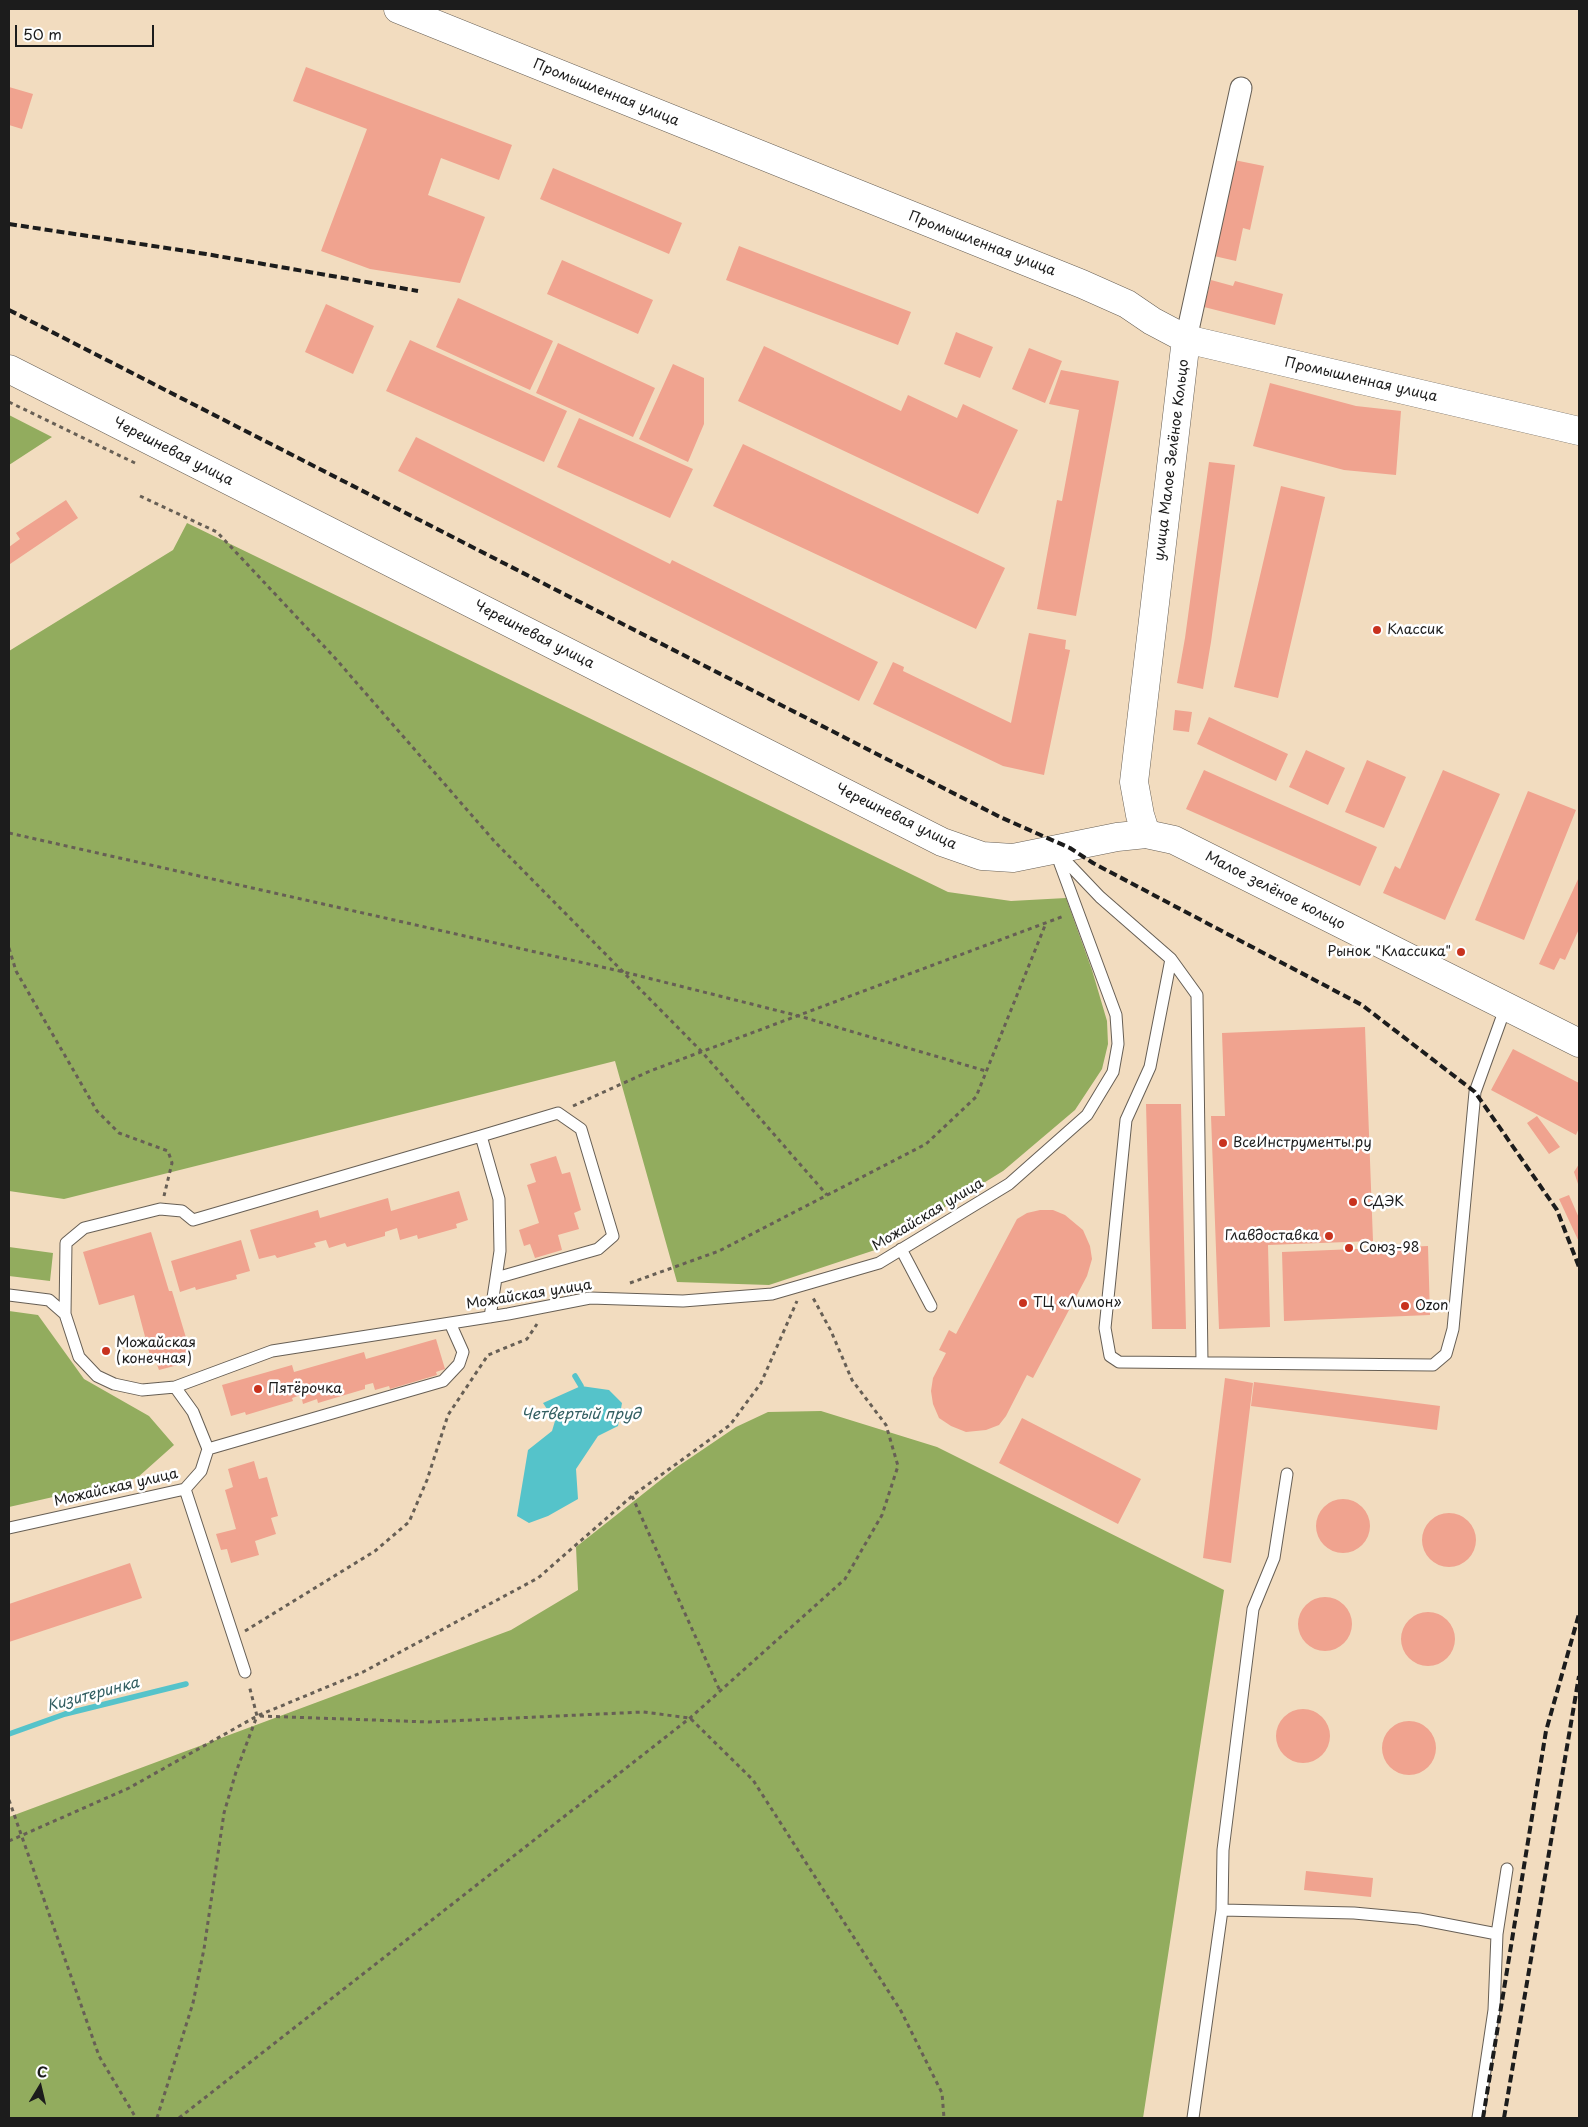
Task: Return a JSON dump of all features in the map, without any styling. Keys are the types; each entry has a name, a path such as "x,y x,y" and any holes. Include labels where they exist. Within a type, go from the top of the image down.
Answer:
{"street":[{"name":"Промышленная улица","path":"398,9 1082,284 1127,304 1186,339 1579,431"},
{"name":"улица Малое Зелёное Кольцо","path":"1146,834 1140,815 1134,782 1186,339 1241,88"},
{"name":"Черешневая улица","path":"9,369 942,842 982,856 1013,858 1063,849"},
{"name":"Малое зелёное кольцо","path":"1063,849 1117,837 1146,834 1174,840 1579,1043"}],"lane":[{"name":"Можайская улица","path":"160,1209 84,1228 66,1243 65,1314 79,1357 97,1376 114,1384 142,1390 175,1387 272,1351 490,1317 590,1298 692,1300 772,1294 879,1263 1009,1184 1087,1116 1114,1072 1118,1044 1116,1015 1078,911 1063,849"},
{"path":"1063,849 1100,897 1171,959 1197,995 1202,1362"},
{"path":"1171,959 1150,1066 1126,1120 1105,1328 1110,1356 1118,1362 1433,1365 1446,1354 1453,1329 1475,1092 1506,1006"},
{"path":"160,1209 182,1211 193,1220 558,1113 581,1129 613,1236 598,1249 496,1278"},
{"path":"481,1136 498,1199 500,1251 490,1317"},
{"path":"901,1250 931,1306"},
{"path":"9,1295 49,1300 65,1314"},
{"name":"Можайская улица","path":"9,1528 185,1489 201,1471 208,1448 443,1381 460,1364 463,1352 450,1322"},
{"path":"175,1387 193,1412 208,1448"},
{"path":"1193,2118 1222,1910 1222,1850 1253,1609 1274,1558 1286,1474"},
{"path":"185,1489 246,1672"},
{"path":"1478,2118 1494,2010 1497,1934 1507,1869"},
{"path":"1222,1910 1354,1913 1420,1919 1497,1934"}],"path":[{"path":"9,402 135,463"},
{"path":"140,496 217,532 335,658 495,842 702,1052 827,1195"},
{"path":"9,833 624,972 799,1016 986,1071"},
{"path":"558,1113 650,1071 1078,911"},
{"path":"627,1284 719,1251 926,1144 976,1096 1046,923"},
{"path":"9,948 16,971 96,1110 119,1133 168,1151 172,1163 160,1209"},
{"path":"9,1841 129,1788 257,1716 363,1672 538,1578 632,1496 730,1426 761,1383 805,1284"},
{"path":"180,2118 690,1718 845,1579 882,1515 898,1466 886,1425 852,1380 832,1330 805,1284"},
{"path":"234,1638 375,1551 409,1522 427,1480 448,1415 488,1355 527,1339 549,1306"},
{"path":"632,1496 720,1691"},
{"path":"157,2118 193,2004 204,1949 224,1813 236,1772 257,1716 246,1672"},
{"path":"257,1716 429,1722 644,1712 690,1718 754,1780 901,2011 942,2093 944,2118"},
{"path":"9,1800 99,2056 136,2118"}],"green space":[{"path":"9,415 52,437 9,465"},
{"path":"187,523 948,892 1011,901 1066,898 1092,970 1107,1021 1108,1044 1102,1069 1075,1110 1003,1171 875,1250 769,1285 677,1282 615,1061 64,1199 9,1191 9,651 173,550"},
{"path":"9,1247 53,1253 50,1281 9,1276"},
{"path":"9,1311 38,1315 84,1379 149,1416 174,1445 137,1478 9,1507"},
{"path":"821,1411 937,1447 1224,1590 1143,2118 9,2118 9,1817 511,1630 578,1590 576,1547 677,1467 736,1427 768,1412"}],"water":[{"name":"Четвертый пруд","path":"581,1386 609,1390 622,1403 618,1426 598,1436 576,1469 578,1499 548,1516 529,1523 517,1516 528,1450 552,1431 555,1421 543,1403"}],"building":[{"path":"306,67 512,145 499,180 441,158 428,195 485,217 460,283 370,269 321,251 367,129 293,101"},
{"path":"9,87 33,94 22,129 9,125"},
{"path":"1234,160 1264,166 1250,230 1243,228 1236,261 1214,256"},
{"path":"553,168 682,223 669,254 540,199"},
{"path":"739,246 911,312 898,345 726,280"},
{"path":"562,260 653,300 638,334 547,294"},
{"path":"1211,280 1233,286 1235,281 1283,294 1275,325 1204,307"},
{"path":"458,298 553,341 530,390 436,347"},
{"path":"326,304 374,326 353,374 305,352"},
{"path":"956,332 993,347 980,378 944,364"},
{"path":"410,340 567,411 544,462 386,391"},
{"path":"558,343 655,388 633,437 536,393"},
{"path":"764,346 901,411 908,395 957,418 963,404 1018,430 978,514 738,401"},
{"path":"1029,348 1062,361 1045,403 1012,389"},
{"path":"673,364 704,378 704,424 688,462 639,439"},
{"path":"1061,370 1119,381 1076,616 1037,609 1057,500 1062,501 1079,410 1049,404"},
{"path":"1270,383 1356,406 1401,411 1396,475 1344,470 1253,446"},
{"path":"579,418 693,469 670,518 557,467"},
{"path":"416,437 670,564 672,560 878,662 859,701 398,471"},
{"path":"743,444 1005,568 976,629 713,506"},
{"path":"1209,462 1235,465 1203,689 1177,683"},
{"path":"1281,486 1325,497 1278,698 1234,687"},
{"path":"66,500 78,518 10,564 9,547 20,539 16,533"},
{"path":"1029,633 1066,640 1065,649 1070,650 1044,775 1003,766 873,704 893,662 904,667 903,671 1011,723"},
{"path":"1175,710 1192,712 1189,732 1173,730"},
{"path":"1209,717 1288,754 1276,781 1197,744"},
{"path":"1306,750 1345,768 1328,805 1289,787"},
{"path":"1367,760 1406,777 1384,828 1345,812"},
{"path":"1204,770 1377,847 1360,886 1186,809"},
{"path":"1443,770 1500,794 1445,920 1383,893 1395,866 1400,869"},
{"path":"1528,791 1576,810 1524,940 1475,920"},
{"path":"1579,877 1579,929 1565,960 1560,958 1554,970 1539,964"},
{"path":"1365,1027 1373,1241 1268,1245 1270,1327 1219,1329 1211,1116 1225,1116 1222,1033"},
{"path":"1513,1049 1579,1083 1579,1128 1576,1135 1491,1090"},
{"path":"1146,1104 1181,1104 1186,1329 1152,1329"},
{"path":"1537,1116 1560,1147 1549,1154 1527,1123"},
{"path":"556,1156 562,1174 570,1172 581,1210 574,1213 579,1229 558,1235 562,1250 535,1258 530,1244 524,1246 519,1230 539,1223 527,1185 536,1182 530,1164"},
{"path":"1579,1164 1579,1187 1574,1172"},
{"path":"459,1191 468,1220 456,1224 457,1228 418,1239 417,1235 400,1240 397,1228 385,1232 385,1236 347,1247 345,1243 329,1248 326,1240 314,1243 316,1247 277,1258 275,1255 259,1259 250,1230 318,1210 320,1218 388,1198 391,1211"},
{"path":"1569,1195 1579,1218 1579,1242 1559,1199"},
{"name":"ТЦ «Лимон»","path":"1053,1210 1065,1215 1083,1230 1090,1246 1092,1259 1087,1276 1033,1378 1027,1375 1006,1416 999,1425 986,1430 966,1432 951,1426 939,1418 933,1404 931,1391 933,1378 946,1353 939,1350 949,1330 956,1334 1017,1219 1027,1213"},
{"path":"151,1232 169,1291 172,1291 193,1361 159,1370 156,1362 152,1363 134,1295 99,1305 83,1252"},
{"path":"241,1240 250,1271 236,1275 237,1279 196,1290 195,1287 180,1292 171,1261"},
{"path":"1428,1246 1430,1315 1284,1321 1282,1252"},
{"path":"436,1339 445,1369 436,1372 437,1375 390,1389 389,1386 375,1390 373,1383 365,1385 365,1389 318,1403 317,1399 303,1404 301,1395 292,1398 293,1401 246,1415 245,1412 231,1416 222,1385 292,1365 294,1372 364,1352 366,1359"},
{"path":"1225,1378 1253,1383 1231,1563 1203,1558"},
{"path":"1254,1382 1440,1406 1437,1430 1251,1406"},
{"path":"1022,1418 1141,1479 1118,1524 999,1463"},
{"path":"254,1461 259,1479 267,1477 278,1516 271,1518 276,1534 255,1541 259,1555 231,1563 227,1549 221,1550 216,1534 236,1529 225,1490 233,1487 228,1469"},
{"path":"1338,1499 1348,1499 1358,1503 1366,1511 1370,1526 1366,1541 1358,1549 1348,1553 1338,1553 1328,1549 1320,1541 1316,1531 1316,1521 1320,1511 1328,1503"},
{"path":"1444,1513 1454,1513 1464,1517 1472,1525 1476,1540 1472,1555 1464,1563 1454,1567 1444,1567 1434,1563 1426,1555 1422,1545 1422,1535 1426,1525 1434,1517"},
{"path":"130,1563 142,1598 9,1642 9,1604"},
{"path":"1320,1597 1330,1597 1340,1601 1348,1609 1352,1624 1348,1639 1340,1647 1330,1651 1320,1651 1310,1647 1302,1639 1298,1629 1298,1619 1302,1609 1310,1601"},
{"path":"1423,1612 1433,1612 1443,1616 1451,1624 1455,1639 1451,1654 1443,1662 1433,1666 1423,1666 1413,1662 1405,1654 1401,1644 1401,1634 1405,1624 1413,1616"},
{"path":"1298,1709 1308,1709 1318,1713 1326,1721 1330,1736 1326,1751 1318,1759 1308,1763 1298,1763 1288,1759 1280,1751 1276,1741 1276,1731 1280,1721 1288,1713"},
{"path":"1404,1721 1414,1721 1424,1725 1432,1733 1436,1748 1432,1763 1424,1771 1414,1775 1404,1775 1394,1771 1386,1763 1382,1753 1382,1743 1386,1733 1394,1725"},
{"path":"1306,1871 1373,1878 1371,1897 1304,1890"}],"waterway":[{"name":"Кизитеринка","path":"575,1376 581,1386"},
{"name":"Кизитеринка","path":"9,1734 65,1714 186,1684"}],"railway":[{"path":"9,224 206,254 418,291"},
{"path":"9,310 1000,817 1070,848 1093,863 1362,1005 1475,1092 1557,1210 1579,1267"},
{"path":"1483,2118 1546,1731 1579,1614"},
{"path":"1504,2118 1579,1676"}],"place":[{"name":"Классик","path":"1377,630"},
{"name":"Рынок \"Классика\"","path":"1461,952"},
{"name":"ВсеИнструменты.ру","path":"1223,1143"},
{"name":"СДЭК","path":"1353,1202"},
{"name":"Главдоставка","path":"1329,1236"},
{"name":"Союз-98","path":"1349,1248"},
{"name":"ТЦ «Лимон»","path":"1023,1303"},
{"name":"Ozon","path":"1405,1306"},
{"name":"Можайская (конечная)","path":"106,1351"},
{"name":"Пятёрочка","path":"258,1389"}]}
